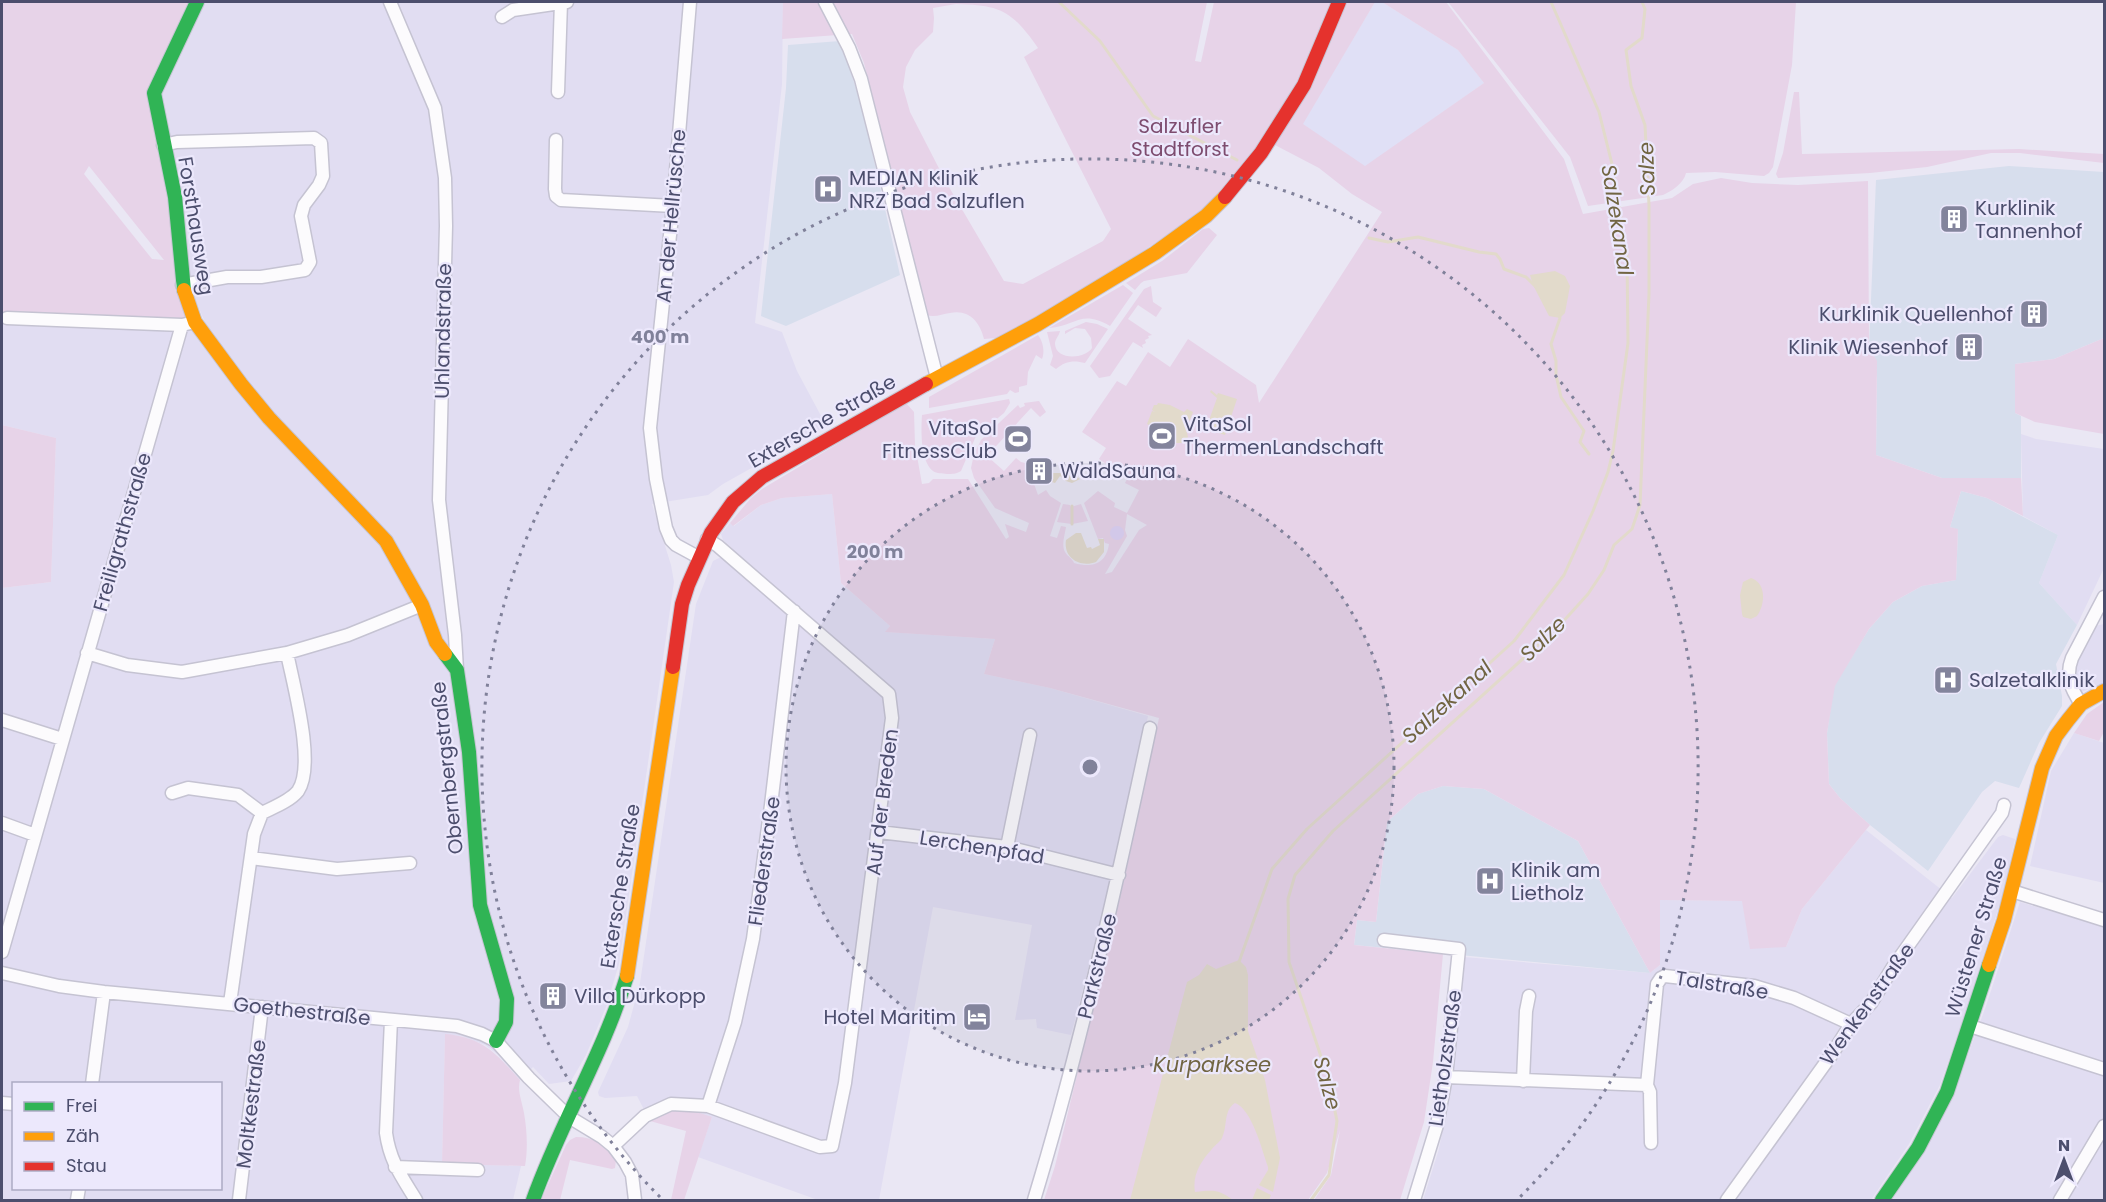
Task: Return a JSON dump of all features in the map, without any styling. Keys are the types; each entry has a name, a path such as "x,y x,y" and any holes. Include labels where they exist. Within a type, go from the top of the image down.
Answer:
{"main road":[{"name":"Forsthausweg","path":"189,324 182,285 175,197 154,93 197,2"},
{"name":"Extersche Straße","path":"533,1200 543,1172 609,1027 627,977 682,604 698,557 723,515 750,485 788,461 1057,312 1155,253 1206,216 1237,184 1261,153 1304,85 1339,2"},
{"name":"Obernbergstraße","path":"189,324 269,418 387,541 422,605 436,642 457,670 469,752 480,905 507,999 506,1022 496,1041"},
{"name":"Wüstener Straße","path":"1882,1200 1918,1149 1947,1092 2012,891 2042,768 2056,736 2081,704 2104,691"}],"street":[{"name":"Uhlandstraße","path":"390,2 435,108 445,178 446,226 439,500 457,670"},
{"path":"558,92 561,2"},
{"path":"502,17 513,10 567,2"},
{"name":"An der Hellrüsche","path":"690,2 673,206 650,428 656,479 666,528 676,545 698,557"},
{"path":"825,2 849,48 861,79 937,378"},
{"path":"163,145 177,142 314,138 321,143 323,176 304,205 301,216 310,262 305,270 261,277 227,277 182,285"},
{"path":"556,140 555,189 556,196 561,200 673,206"},
{"path":"7,318 189,324"},
{"name":"Freiligrathstraße","path":"2,952 87,653 189,324"},
{"name":"Auf der Breden","path":"707,539 718,546 889,694 892,718 845,1083 832,1146 820,1148 708,1106"},
{"path":"2081,704 2068,679 2068,668 2104,597"},
{"path":"87,653 127,665 182,672 287,653 348,635 422,605"},
{"name":"Fliederstraße","path":"708,1106 735,1022 753,939 794,611"},
{"path":"230,1003 254,834 262,813 298,791 305,773 303,735 287,653"},
{"path":"2,720 62,739"},
{"name":"Parkstraße","path":"1034,1200 1077,1044 1119,875 1150,728"},
{"path":"1006,847 1030,735"},
{"path":"172,793 188,788 238,795 262,813"},
{"name":"Wenkenstraße","path":"1727,1200 1851,1024 1871,1003 1893,967 2002,813 2004,805"},
{"path":"2,823 35,835"},
{"name":"Lerchenpfad","path":"879,832 1006,847 1119,875"},
{"path":"251,858 337,869 410,863"},
{"path":"2012,891 2104,920"},
{"name":"Lietholzstraße","path":"1384,940 1459,949 1446,1077 1437,1125 1414,1200"},
{"name":"Goethestraße","path":"2,973 59,986 104,992 457,1026 482,1034 496,1041 529,1078 569,1117 602,1137 612,1146 625,1161 632,1175 636,1200"},
{"name":"Talstraße","path":"1651,1143 1650,1092 1647,1085 1657,984 1661,978 1665,976 1754,986 1794,998 1851,1024"},
{"path":"92,1082 104,992"},
{"path":"1523,1081 1526,1011 1529,996"},
{"name":"Moltkestraße","path":"239,1200 262,1007"},
{"path":"391,1020 386,1133 388,1149 395,1167 416,1200"},
{"path":"1970,1026 2104,1069"},
{"path":"1446,1077 1647,1085"},
{"path":"612,1146 639,1120 657,1109 671,1104 708,1106"},
{"path":"2060,1200 2104,1126"},
{"path":"395,1167 478,1170"}],"shaded area":[{"path":"206,2 783,2 782,84 755,323 782,332 797,371 827,427 723,484 708,495 652,504 674,582 619,964 606,1007 586,1055 571,1081 549,1084 533,1067 520,1080 497,1054 485,1045 461,1036 445,1035 442,1164 521,1166 513,1200 2,1200 2,588 51,582 56,438 2,425 2,320 207,327 193,294 157,93 200,4"},
{"path":"1375,2 1382,2 1458,50 1484,83 1365,167 1302,124"},
{"name":"MEDIAN Klinik NRZ Bad Salzuflen","path":"840,41 861,103 900,275 786,326 761,316 786,88 788,45"},
{"path":"2009,166 2104,172 2104,338 2054,359 2015,364 2015,413 2021,416 2021,478 1942,478 1876,455 1877,378 1869,347 1876,180"},
{"path":"2021,434 2036,439 2104,449 2104,568 2077,625 2039,583 2058,535 2023,516"},
{"name":"Salzetalklinik","path":"1961,491 1987,498 2058,535 2039,583 2077,625 2056,664 2062,706 2039,743 2019,788 1995,781 1982,792 1928,871 1870,825 1840,798 1829,784 1827,733 1834,686 1869,629 1893,602 1922,586 1956,580 1958,530 1950,527"},
{"path":"832,494 841,583 890,626 886,632 995,639 984,674 1050,688 1148,716 1112,877 1071,1035 1037,1028 1036,1019 1015,1020 1032,925 933,907 879,1200 818,1200 698,1157 712,1117 662,1113 650,1121 637,1096 605,1098 599,1096 598,1092 628,1027 640,983 696,604 713,561 724,558 732,548 723,540 721,534 730,523 734,526 761,505 782,498"},
{"path":"2104,624 2104,684 2081,692 2076,687 2073,665 2095,626"},
{"path":"2074,733 2104,743 2104,883 2030,866 2051,771"},
{"name":"Klinik am Lietholz","path":"1443,786 1484,789 1578,841 1650,973 1354,945 1357,920 1376,922 1387,822 1418,794"},
{"path":"1866,830 1952,898 1998,837 2003,835 2015,839 2004,890 1940,1085 1909,1144 1871,1200 1423,1200 1439,1149 1449,1097 1464,957 1650,973 1660,965 1660,900 1743,901 1786,947 1802,909"},
{"path":"2020,902 2104,927 2104,1200 1890,1200 1958,1082"}],"green space":[{"path":"2,2 193,2 151,91 187,321 2,315","holes":["89,166 164,260 152,259 84,174"]},
{"name":"Salzufler Stadtforst","path":"783,2 1207,2 1195,61 1201,62 1214,2 1375,2 1303,124 1365,166 1484,83 1458,50 1382,2 1446,2 1564,159 1583,214 1672,198 1693,184 1721,178 1752,183 1798,185 1868,181 1869,347 1877,361 1876,455 1942,478 2021,478 2023,516 1987,498 1961,491 1950,527 1958,529 1956,580 1922,586 1893,602 1869,629 1835,686 1827,733 1829,784 1840,798 1870,825 1802,909 1786,947 1750,949 1742,901 1660,900 1660,965 1650,973 1578,841 1484,789 1443,786 1418,794 1387,822 1376,922 1357,920 1354,945 1443,954 1433,1062 1424,1122 1400,1200 1314,1200 1331,1175 1340,1130 1327,1173 1308,1200 1044,1200 1055,1166 1125,877 1159,718 1050,688 984,674 995,639 885,632 890,626 841,583 832,494 782,498 761,505 733,526 730,523 751,498 762,489 906,403 914,412 915,445 922,484 929,483 933,479 968,479 1006,539 1009,537 1005,524 1026,532 1029,523 995,508 974,478 971,468 974,454 981,440 1018,405 1020,408 1025,406 1024,403 1039,401 1046,412 1040,417 1031,408 987,456 1004,471 1016,458 1033,465 1033,481 1038,495 1046,490 1050,496 1061,503 1050,536 1057,538 1061,526 1066,527 1063,543 1066,554 1074,563 1092,565 1097,563 1105,557 1109,544 1105,543 1103,538 1098,539 1084,503 1098,491 1115,503 1114,507 1127,513 1139,490 1125,483 1127,479 1099,459 1106,448 1082,432 1117,381 1126,386 1148,352 1170,367 1188,339 1256,385 1259,403 1382,212 1352,194 1319,168 1273,144 1237,175 1197,215 1074,297 996,338 984,339 980,327 968,315 957,312 935,316 926,315 864,63 852,34 782,39","holes":["956,4 984,6 1004,12 1021,26 1038,48 1024,57 1111,229 1103,241 1023,284 1004,281 946,182 910,112 903,87 906,67 915,50 933,32 933,8","1127,514 1147,525 1139,530 1112,572 1105,574 1127,536 1125,530"]},
{"path":"1448,2 1796,2 1792,65 1773,167 1764,176 1715,172 1686,173 1674,189 1663,195 1588,206 1570,157"},
{"path":"1794,92 1799,92 1802,154 2019,149 2104,154 2104,163 2020,153 1991,153 1927,167 1778,178 1776,174 1783,153"},
{"path":"1209,228 1217,235 1187,273 1144,281 1135,290 1126,283 1162,261 1203,229"},
{"path":"1123,285 1133,293 1110,326 1100,321 1085,319 1049,328"},
{"path":"1151,286 1153,302 1162,308 1156,317 1138,305 1128,319 1152,335 1145,340 1143,348 1133,342 1110,376 1099,378 1090,366 1144,289"},
{"path":"1086,322 1108,329 1085,363 1070,362 1056,369 1050,365 1053,356 1047,332 1060,331 1055,342 1057,350 1065,356 1077,356 1092,348 1091,338 1085,329 1075,328 1065,334 1065,331"},
{"path":"1038,335 1043,347 1042,359 1036,355 1028,372 1027,385 1019,387 1019,392 1015,393 1010,390 1007,394 929,408 929,397"},
{"path":"2104,338 2104,434 2035,422 2015,413 2015,364 2054,359"},
{"path":"1009,399 1010,403 1004,413 976,436 961,471 947,474 933,471 926,460 922,444 922,415"},
{"path":"2,425 56,438 51,582 2,588"},
{"path":"1063,504 1071,507 1081,504 1088,521 1072,524 1057,522"},
{"path":"2104,702 2104,732 2099,741 2074,733 2087,714"},
{"path":"445,1034 479,1043 495,1054 520,1080 519,1092 526,1133 525,1166 442,1164"},
{"path":"677,1110 697,1112 712,1117 684,1200 671,1200 686,1131 650,1121 662,1113"},
{"path":"576,1137 589,1138 604,1146 616,1160 615,1168 570,1160 560,1200 541,1200 566,1145"}],"sand":[{"path":"1117,526 1122,528 1124,533 1122,538 1117,540 1112,538 1110,533 1112,528"}],"water":[{"path":"1555,271 1565,276 1570,286 1565,313 1560,318 1549,316 1530,275"},
{"path":"1211,390 1217,395 1218,393 1237,399 1225,435 1205,429 1217,398 1210,392"},
{"path":"1158,403 1170,405 1184,412 1187,409 1193,412 1186,429 1188,437 1183,443 1174,443 1170,433 1147,424 1152,411 1155,412 1152,410 1154,405"},
{"path":"1063,467 1080,479 1072,483 1060,476 1055,483 1052,482 1053,473 1062,473"},
{"path":"1076,533 1081,533 1087,548 1092,549 1100,545 1098,539 1104,539 1104,552 1096,562 1084,564 1074,560 1067,552 1066,540"},
{"path":"1751,578 1760,584 1763,600 1757,616 1751,619 1743,617 1740,595 1743,582"},
{"name":"Kurparksee","path":"1239,960 1246,967 1248,975 1248,1031 1265,1080 1280,1158 1273,1192 1259,1185 1268,1167 1251,1121 1241,1107 1235,1103 1227,1114 1222,1138 1198,1169 1194,1186 1195,1192 1216,1191 1233,1200 1130,1200 1187,982 1199,975 1207,964 1216,969"},
{"path":"1257,1188 1271,1195 1269,1200 1252,1200"}],"waterway":[{"path":"1059,2 1100,41 1153,116 1237,160"},
{"name":"Salzekanal","path":"1239,962 1272,869 1307,829 1514,641 1564,575 1608,472 1628,343 1627,256 1613,168 1599,112 1551,2"},
{"name":"Salze","path":"1311,1200 1329,1175 1337,1121 1328,1077 1289,962 1288,899 1295,875 1333,831 1560,625 1588,594 1604,570 1614,545 1632,529 1640,505 1649,294 1649,205 1645,125 1631,86 1626,50 1642,38 1645,9 1642,2"},
{"path":"1369,238 1388,242 1418,237 1496,254 1504,269 1526,277 1536,287"},
{"path":"1559,314 1560,318 1551,344 1556,361 1556,375 1561,397 1584,431 1580,442 1589,454"},
{"path":"1072,506 1072,524"}],"traffic: fast":[{"path":"184,290 175,197 154,93 197,2"},
{"path":"445,654 457,670 469,752 480,905 507,999 506,1022 496,1041"},
{"path":"1882,1200 1918,1148 1947,1092 1989,965"},
{"path":"533,1200 606,1033 627,976"}],"traffic: slow":[{"path":"926,384 1038,324 1155,253 1206,216 1225,197"},
{"path":"184,290 195,322 241,384 269,418 386,541 422,605 436,642 445,654"},
{"path":"627,976 673,667"},
{"path":"1989,965 2004,920 2042,768 2056,736 2068,720 2081,704 2104,691"}],"traffic: jam":[{"path":"1225,197 1261,153 1304,85 1339,2"},
{"path":"673,667 682,604 688,585 711,533 733,502 762,477 926,384"}],"place":[{"name":"MEDIAN Klinik NRZ Bad Salzuflen","path":"828,189"},
{"name":"Kurklinik Tannenhof","path":"1954,219"},
{"name":"Kurklinik Quellenhof","path":"2034,314"},
{"name":"Klinik Wiesenhof","path":"1969,347"},
{"name":"VitaSol ThermenLandschaft","path":"1162,436"},
{"name":"VitaSol FitnessClub","path":"1018,439"},
{"name":"WaldSauna","path":"1039,471"},
{"name":"Salzetalklinik","path":"1948,680"},
{"name":"Klinik am Lietholz","path":"1490,881"},
{"name":"Villa Dürkopp","path":"553,996"},
{"name":"Hotel Maritim","path":"977,1017"}]}
